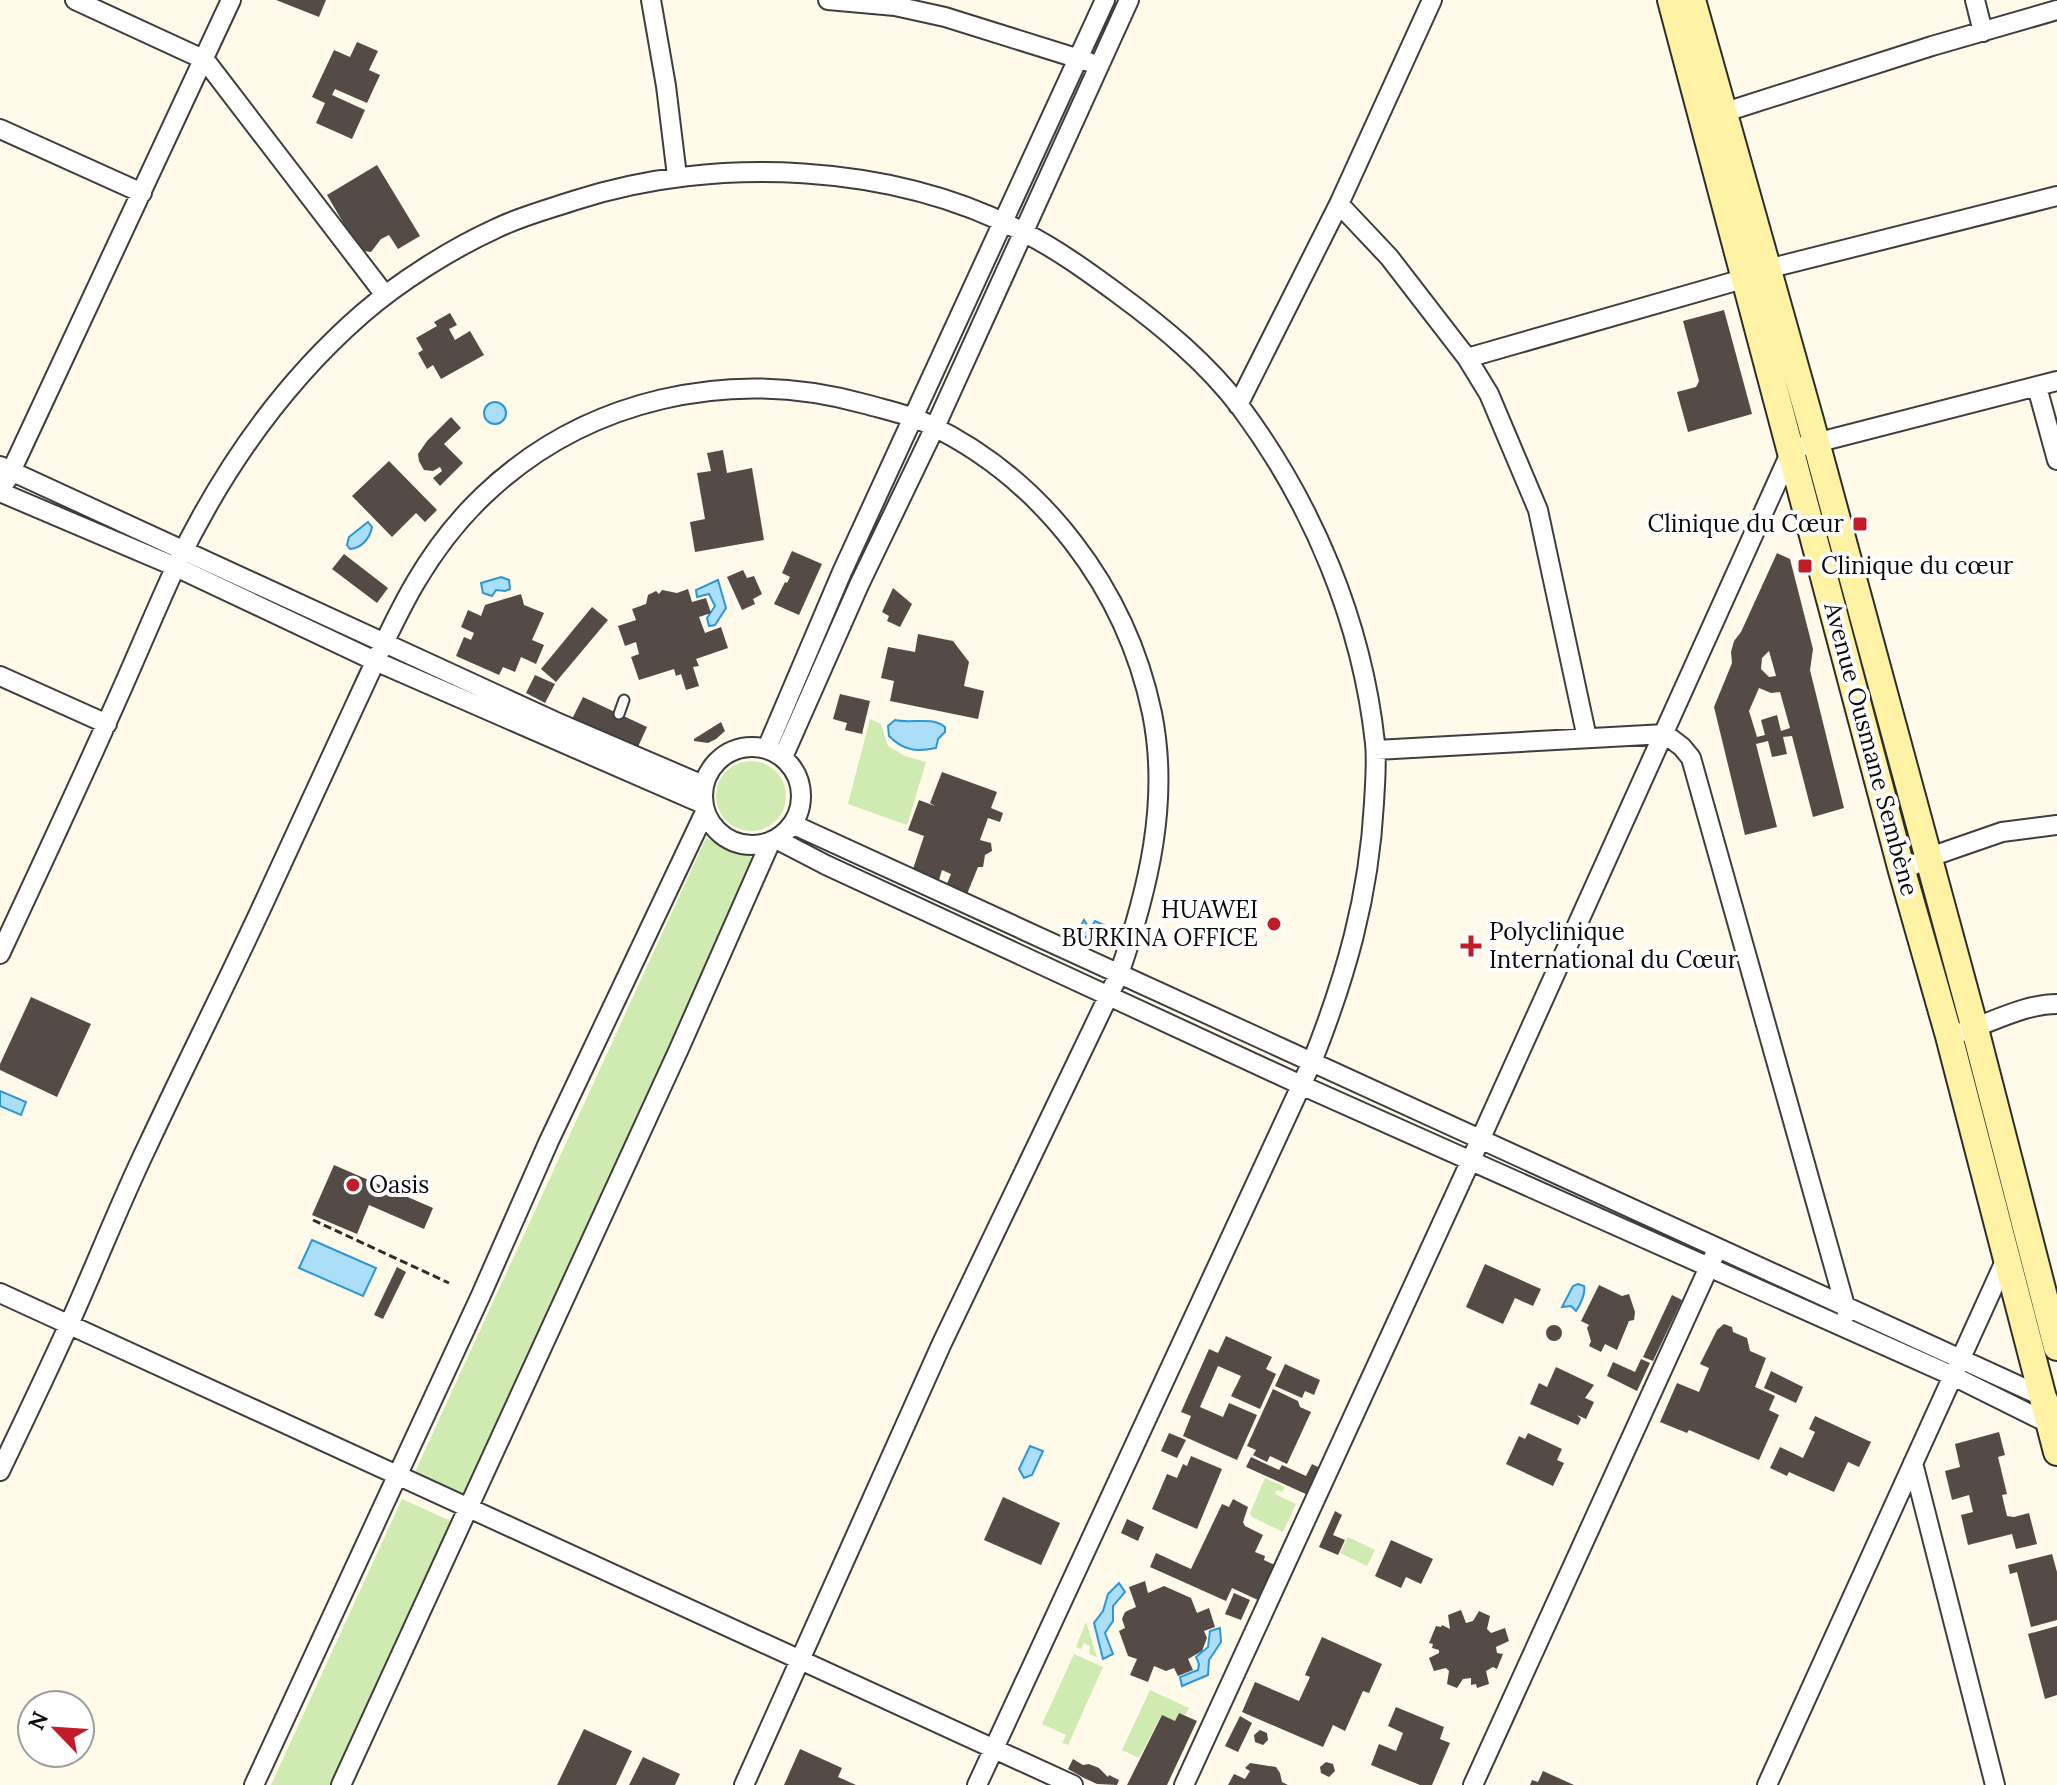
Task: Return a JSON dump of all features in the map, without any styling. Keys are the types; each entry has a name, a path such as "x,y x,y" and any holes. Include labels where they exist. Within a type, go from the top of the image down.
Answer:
{"main road":[{"name":"Avenue Ousmane Sembène","path":"1671,0 1712,116 1804,446 1927,858 1975,1029 2057,1347"},
{"name":"Avenue Ousmane Sembène","path":"1692,0 1712,116"},
{"name":"Avenue Ousmane Sembène","path":"1804,446 1902,871 1949,1036 2006,1259 2050,1402 2057,1452"}],"street":[{"path":"75,0 205,60 385,295"},
{"path":"231,0 142,193 6,469 1,492 176,567 375,661 703,801"},
{"path":"651,0 677,176"},
{"path":"828,0 895,6 945,17 1099,66"},
{"path":"775,752 842,572 1105,0"},
{"path":"775,752 935,427 1129,0"},
{"path":"1238,405 1339,204 1432,0"},
{"path":"1975,0 1983,32"},
{"path":"1712,116 2057,10"},
{"path":"1,133 142,193"},
{"path":"0,954 176,567 252,435 304,372 360,316 385,295 495,229 601,192 677,176 782,173 871,182 943,199 1023,231 1073,260 1188,350 1238,405 1284,473 1321,545 1344,602 1366,684 1376,750 1365,895 1351,953 1312,1062 977,1785"},
{"path":"1467,358 1755,274 2057,196"},
{"path":"1339,204 1389,257 1467,358 1489,394 1538,510 1587,738"},
{"path":"1184,1785 1665,734 1804,446 2057,381"},
{"path":"0,1471 69,1324 144,1152 234,969 383,643 425,562 442,540 482,497 528,457 600,419 656,399 714,390 776,387 852,400 915,418 983,456 1036,499 1073,539 1111,599 1141,670 1153,716 1159,770 1155,839 1140,913 1119,974 942,1343 744,1785"},
{"path":"2037,387 2057,460"},
{"path":"6,469 383,643 608,740 703,801 713,827 726,838 742,844 759,845 773,840 792,824 800,807 801,789 795,771 775,752 747,746 728,751 713,765 703,801 481,1295 254,1785"},
{"path":"0,676 107,724"},
{"path":"1376,750 1665,734 1691,758 1851,1330"},
{"path":"792,824 1845,1306 1956,1368 2050,1402"},
{"path":"1902,871 1927,858 2002,832 2057,825"},
{"path":"773,840 1301,1085 1851,1330 2050,1402"},
{"path":"341,1785 773,840"},
{"path":"1949,1036 2057,1004"},
{"path":"1473,1785 1718,1248"},
{"path":"1767,1785 2006,1259"},
{"path":"0,1293 1073,1785"},
{"path":"1913,1463 1995,1785"}],"lane":[{"path":"619,714 624,700"}],"path":[{"path":"313,1220 449,1283"}],"green space":[{"path":"870,719 881,724 888,746 905,756 926,762 907,825 848,804"},
{"path":"751,761 770,767 780,777 786,796 780,815 770,825 751,831 732,825 722,815 716,796 722,777 732,767"},
{"path":"706,838 759,860 468,1498 415,1472"},
{"path":"1265,1478 1285,1487 1275,1494 1296,1504 1283,1532 1252,1517 1250,1513"},
{"path":"402,1499 453,1522 332,1785 271,1785"},
{"path":"1348,1537 1375,1550 1367,1566 1340,1553"},
{"path":"1086,1622 1097,1657 1089,1654 1090,1646 1084,1643 1081,1649 1076,1647"},
{"path":"1074,1654 1103,1667 1068,1745 1062,1743 1066,1735 1042,1724"},
{"path":"1150,1690 1189,1708 1185,1715 1179,1713 1175,1721 1161,1716 1139,1758 1122,1750"}],"water":[{"path":"495,402 503,405 506,413 503,421 495,424 487,421 484,413 487,405"},
{"path":"368,522 372,527 367,539 350,549 347,545 349,537"},
{"path":"501,577 509,580 510,589 496,590 492,596 483,593 481,583"},
{"path":"718,580 726,608 715,625 709,626 707,618 715,606 709,594 697,597 696,590"},
{"path":"895,720 934,722 945,727 945,732 938,739 936,748 911,749 889,736 888,726"},
{"path":"1084,920 1088,926 1095,921 1106,926 1097,943 1077,933"},
{"path":"0,1091 26,1102 21,1115 0,1106"},
{"path":"312,1240 376,1268 363,1296 299,1268"},
{"path":"1578,1284 1584,1289 1576,1311 1571,1306 1562,1307 1573,1286"},
{"path":"1030,1446 1043,1451 1032,1475 1024,1478 1019,1469"},
{"path":"1119,1583 1125,1592 1113,1606 1113,1621 1105,1633 1113,1654 1103,1659 1094,1623 1103,1611 1108,1594"},
{"path":"1220,1628 1221,1642 1209,1660 1208,1675 1182,1686 1180,1677 1198,1670 1196,1657 1208,1647 1210,1631"}],"building":[{"path":"276,0 326,0 319,17"},
{"path":"357,42 378,51 369,70 380,75 367,103 335,89 332,95 365,110 352,139 316,123 325,103 312,97 334,50 350,57"},
{"path":"377,165 420,236 398,249 389,235 381,239 371,252 357,250 349,241 348,231 327,195"},
{"path":"1724,310 1752,414 1688,432 1677,392 1696,387 1699,381 1683,321"},
{"path":"450,313 457,325 449,329 455,340 470,331 484,355 441,379 433,365 427,369 418,353 423,350 416,338 437,326 434,322"},
{"path":"451,417 461,428 444,444 463,463 440,486 433,478 442,471 440,467 433,471 424,470 418,454"},
{"path":"723,450 727,473 752,468 764,540 695,552 690,522 705,519 697,473 711,471 707,453"},
{"path":"389,461 437,510 425,522 416,513 392,537 352,496"},
{"path":"792,551 822,564 799,615 774,604 790,577 782,573"},
{"path":"1777,553 1790,559 1813,649 1810,670 1844,808 1813,817 1792,736 1783,737 1787,754 1772,757 1768,741 1756,744 1777,827 1745,835 1714,707 1732,663 1734,641","holes":["1769,651 1776,676 1769,677 1761,669 1762,658","1759,688 1771,693 1780,692 1790,728 1781,731 1777,715 1761,720 1765,735 1757,737 1749,711"]},
{"path":"344,554 388,588 377,603 332,569"},
{"path":"743,570 747,578 754,576 762,594 753,599 755,604 742,610 727,577"},
{"path":"893,588 912,604 900,627 887,621 889,616 882,612"},
{"path":"688,589 692,602 706,598 711,613 699,617 705,633 721,627 728,648 696,659 699,666 693,667 699,686 686,690 681,674 676,676 674,669 639,680 631,657 639,654 636,642 625,646 618,626 636,620 632,609 646,604 648,595 656,591 659,594 662,590 677,593"},
{"path":"521,594 524,605 544,613 532,640 544,645 536,664 521,657 515,672 503,667 499,675 456,656 464,637 471,640 474,633 461,627 468,610 481,616 485,605"},
{"path":"592,607 608,620 556,682 541,669"},
{"path":"918,634 953,641 969,662 964,686 984,691 978,719 890,701 894,681 881,678 888,647 915,652"},
{"path":"535,675 555,684 545,703 526,693"},
{"path":"840,694 870,701 862,734 845,730 847,723 833,719"},
{"path":"583,697 647,727 637,749 572,719"},
{"path":"721,722 725,731 716,739 708,743 694,741 694,739"},
{"path":"942,772 997,792 991,808 1003,813 1000,822 988,818 980,840 991,843 992,851 985,855 983,867 978,867 967,894 946,886 951,874 942,870 939,880 913,869 924,836 908,830 919,800 935,806 930,803"},
{"path":"31,997 91,1024 57,1097 0,1070"},
{"name":"Oasis","path":"334,1165 433,1208 424,1229 369,1205 357,1234 312,1215"},
{"path":"1485,1264 1541,1289 1533,1306 1515,1298 1503,1324 1466,1307"},
{"path":"397,1267 406,1272 383,1319 374,1315"},
{"path":"1599,1285 1622,1296 1629,1294 1635,1312 1634,1320 1629,1321 1617,1350 1605,1344 1601,1352 1589,1346 1589,1325 1581,1321"},
{"path":"1672,1295 1682,1300 1653,1361 1643,1357"},
{"path":"1724,1324 1747,1338 1750,1351 1766,1358 1755,1387 1775,1396 1769,1410 1779,1415 1759,1460 1689,1430 1687,1433 1660,1422 1677,1383 1699,1392 1709,1368 1700,1364 1717,1330"},
{"path":"1551,1325 1557,1325 1562,1333 1560,1339 1551,1341 1546,1336 1546,1330"},
{"path":"1226,1336 1272,1357 1266,1369 1276,1374 1260,1409 1231,1396 1241,1376 1218,1366 1200,1407 1223,1417 1229,1403 1257,1415 1237,1460 1183,1436 1191,1416 1181,1412 1209,1349 1218,1353"},
{"path":"1641,1359 1650,1363 1637,1391 1607,1376 1613,1362 1635,1372"},
{"path":"1285,1364 1320,1380 1314,1395 1305,1391 1302,1398 1275,1386"},
{"path":"1556,1367 1594,1385 1585,1398 1594,1402 1586,1419 1577,1415 1581,1419 1578,1425 1530,1404 1539,1383 1547,1387"},
{"path":"1771,1371 1803,1387 1796,1403 1764,1388"},
{"path":"1273,1389 1298,1401 1300,1407 1311,1412 1287,1464 1270,1456 1267,1462 1253,1455 1256,1450 1247,1446"},
{"path":"1815,1416 1871,1442 1859,1467 1848,1462 1834,1492 1789,1472 1787,1476 1770,1468 1780,1447 1803,1458 1815,1432 1809,1429"},
{"path":"1999,1432 2005,1455 1998,1457 2007,1494 2002,1495 2007,1516 2029,1513 2037,1544 2016,1549 2012,1534 1968,1545 1961,1515 1973,1512 1969,1495 1952,1500 1945,1471 1960,1467 1955,1444"},
{"path":"1169,1433 1186,1440 1177,1458 1161,1451"},
{"path":"1528,1433 1562,1449 1557,1460 1564,1463 1553,1486 1506,1464 1519,1436 1525,1439"},
{"path":"1191,1456 1222,1469 1197,1529 1152,1509 1167,1474 1177,1478 1183,1464 1187,1466"},
{"path":"1251,1457 1279,1470 1282,1465 1306,1476 1312,1464 1320,1468 1308,1495 1246,1467"},
{"path":"1003,1497 1060,1523 1041,1565 984,1540"},
{"path":"1233,1499 1248,1507 1243,1522 1245,1526 1263,1535 1255,1552 1277,1566 1260,1601 1232,1588 1226,1601 1150,1567 1156,1553 1191,1569 1222,1504 1229,1507"},
{"path":"1335,1511 1342,1515 1333,1535 1345,1540 1338,1555 1319,1547"},
{"path":"1127,1519 1144,1527 1138,1541 1121,1533"},
{"path":"1391,1540 1433,1559 1421,1584 1406,1577 1401,1588 1375,1576"},
{"path":"2052,1554 2057,1572 2057,1620 2031,1627 2017,1572 2010,1574 2008,1565"},
{"path":"1145,1581 1148,1593 1164,1586 1191,1598 1197,1613 1209,1608 1215,1627 1204,1631 1207,1638 1202,1651 1188,1659 1193,1670 1178,1676 1174,1668 1166,1671 1154,1666 1148,1682 1130,1675 1137,1659 1128,1656 1119,1631 1125,1628 1122,1619 1125,1612 1136,1607 1129,1587"},
{"path":"1234,1593 1250,1600 1241,1620 1225,1614"},
{"path":"1461,1610 1466,1623 1473,1621 1479,1611 1490,1616 1487,1629 1491,1633 1505,1628 1509,1641 1496,1647 1497,1653 1503,1654 1497,1669 1493,1667 1486,1671 1489,1684 1477,1688 1476,1684 1471,1685 1471,1678 1463,1679 1457,1688 1447,1684 1449,1671 1446,1668 1434,1671 1429,1658 1439,1653 1429,1643 1436,1626 1450,1629 1448,1615"},
{"path":"2057,1626 2057,1695 2045,1699 2028,1634"},
{"path":"1322,1637 1382,1664 1369,1693 1363,1691 1345,1731 1333,1725 1323,1747 1242,1712 1255,1682 1299,1701 1310,1677 1305,1675"},
{"path":"1396,1707 1444,1727 1440,1739 1450,1743 1432,1785 1420,1785 1371,1765 1379,1744 1396,1751 1403,1733 1388,1726"},
{"path":"1179,1713 1197,1721 1167,1785 1127,1785 1162,1715 1175,1721"},
{"path":"1240,1716 1252,1723 1238,1752 1225,1746"},
{"path":"584,1729 632,1751 616,1785 557,1785"},
{"path":"1260,1730 1267,1733 1268,1740 1263,1745 1255,1742 1254,1735"},
{"path":"800,1749 842,1768 838,1777 856,1785 784,1785"},
{"path":"643,1757 680,1774 675,1785 629,1785"},
{"path":"1073,1759 1099,1768 1108,1777 1119,1780 1117,1785 1097,1784 1068,1769"},
{"path":"1326,1762 1333,1764 1335,1771 1329,1777 1321,1773 1320,1767"},
{"path":"1250,1763 1276,1767 1282,1782 1288,1785 1228,1785 1234,1774 1245,1779 1250,1771 1245,1768"},
{"path":"1543,1771 1574,1785 1530,1785 1532,1780 1538,1782"}],"place":[{"name":"Clinique du Cœur","path":"1860,524"},
{"name":"Clinique du cœur","path":"1805,566"},
{"name":"HUAWEI BURKINA OFFICE","path":"1274,924"},
{"name":"Polyclinique International du Cœur","path":"1471,946"},
{"name":"Oasis","path":"353,1185"}]}
